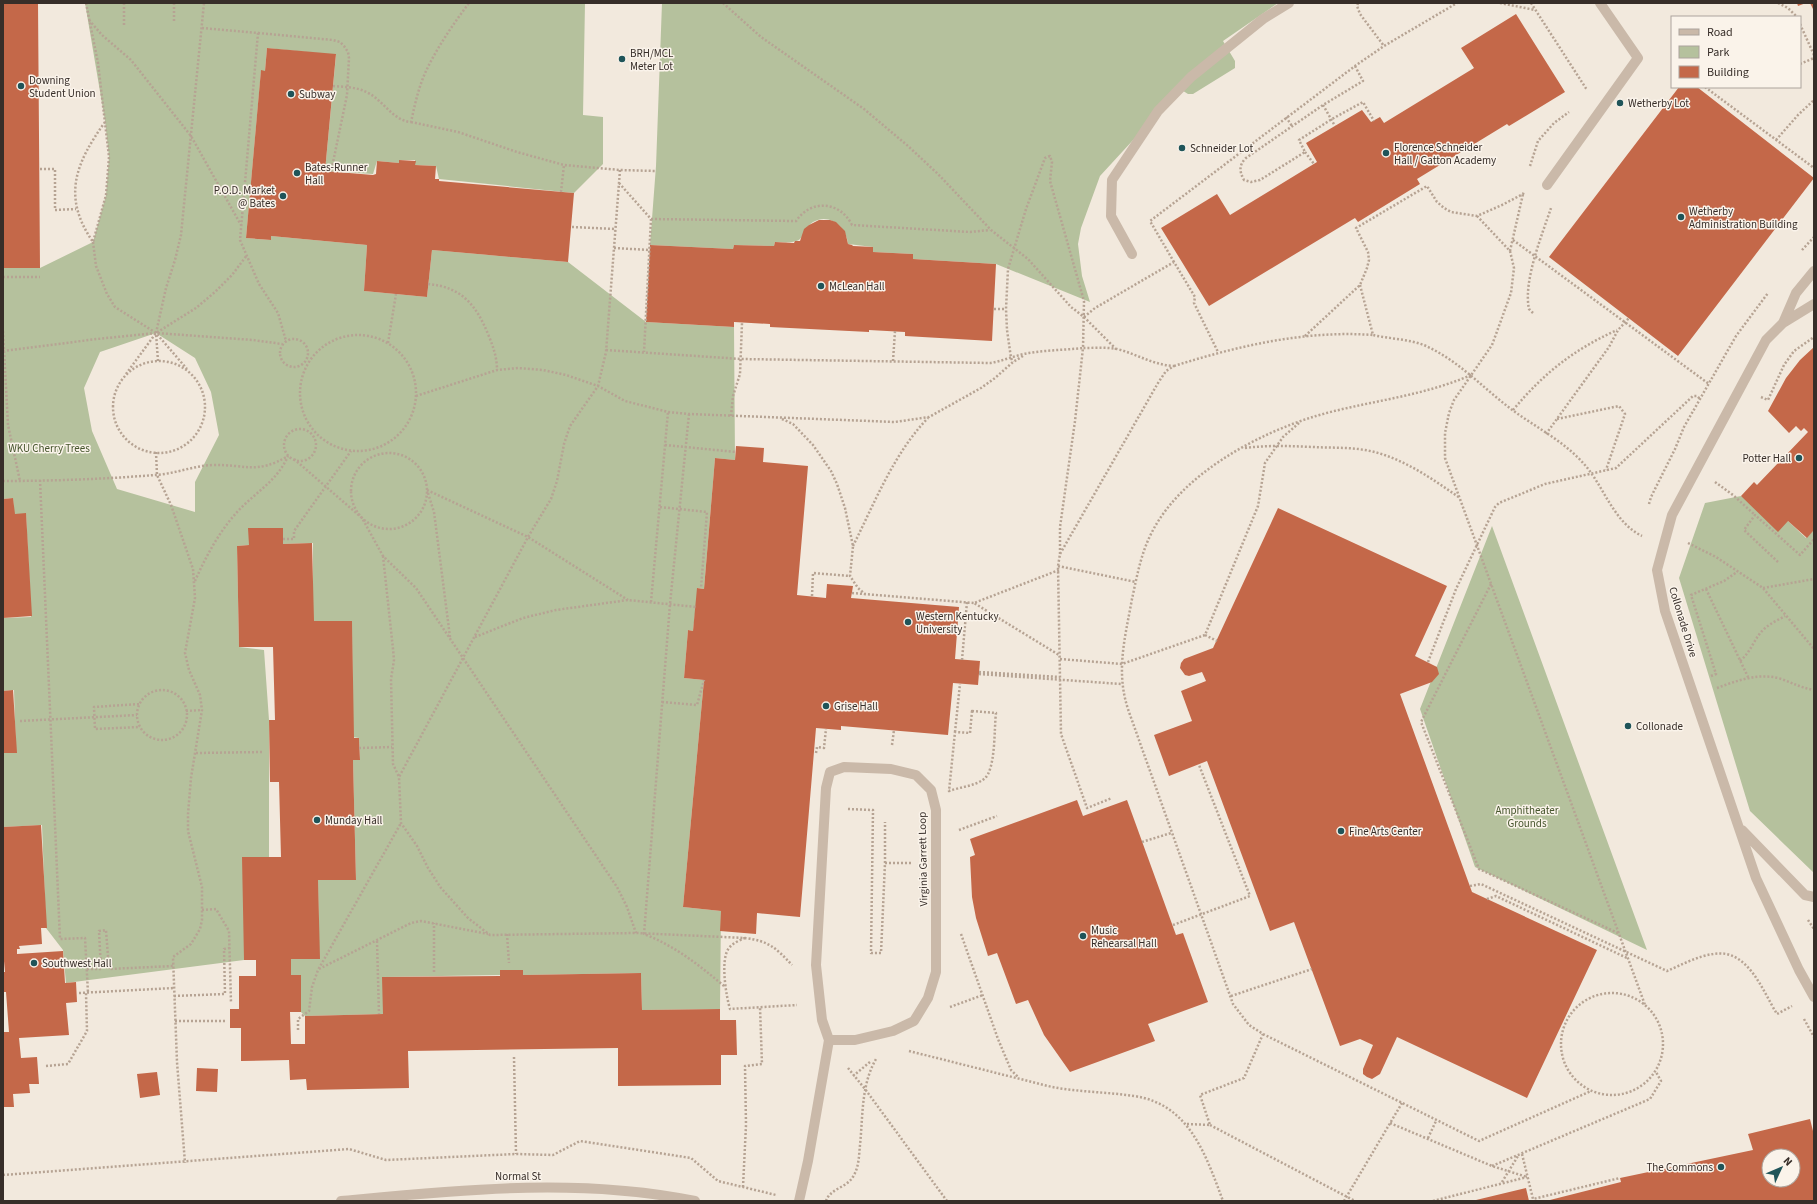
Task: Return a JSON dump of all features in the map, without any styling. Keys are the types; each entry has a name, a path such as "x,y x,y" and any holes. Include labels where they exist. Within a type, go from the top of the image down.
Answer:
{"street":[{"path":"1132,254 1111,216 1112,180 1158,111 1191,78 1263,19 1289,3"},
{"path":"1547,185 1638,58 1600,3"},
{"name":"Collonade Drive","path":"1814,271 1796,293 1783,323 1766,340 1672,515 1657,570 1665,611 1756,878 1799,970 1814,997"},
{"path":"1783,323 1814,304"},
{"name":"Virginia Garrett Loop","path":"799,1201 808,1161 828,1040 822,1020 816,965 826,788 830,772 844,767 891,769 916,776 931,790 936,810 936,972 928,998 914,1021 893,1031 855,1040 828,1040"},
{"path":"1739,828 1805,895 1814,897"},
{"name":"Normal St","path":"341,1201 392,1198 491,1188 576,1187 652,1193 695,1201"}],"path":[{"path":"86,3 98,63 109,157 108,177 101,216 93,242 96,266 107,294 115,307 156,333 193,377 200,388 204,402 204,416 198,431 188,442 177,449 156,452 142,449 130,442 117,424 114,400 119,386 156,333 185,316 210,296 232,274 247,255"},
{"path":"124,3 124,25"},
{"path":"174,3 174,22"},
{"path":"158,361 156,333 166,288 181,235 204,3"},
{"path":"411,122 418,92 427,68 469,3"},
{"path":"723,3 761,37 875,118 938,174 991,230 1028,259 1071,307 1084,317 1116,349"},
{"path":"1358,3 1357,6 1360,14 1384,46"},
{"path":"1218,352 1194,303 1195,297 1150,222 1355,66 1384,46 1457,3"},
{"path":"1500,3 1535,10"},
{"path":"1531,3 1581,78 1587,90 1584,94"},
{"path":"1778,3 1788,8 1796,16"},
{"path":"89,20 102,35 131,60 192,136 241,226"},
{"path":"1801,26 1814,56 1801,63"},
{"path":"202,28 333,40 340,42 348,52 349,58 347,87 330,172"},
{"path":"258,33 240,240 259,284 278,313 286,341"},
{"path":"1305,152 1260,180 1251,182 1244,180 1241,175 1240,167 1246,158 1323,105 1364,81 1355,66"},
{"path":"333,86 361,89 370,94 403,122 411,122 458,132 517,152 564,165 620,170 656,171"},
{"path":"1706,88 1814,168"},
{"path":"1776,140 1798,115 1814,100"},
{"path":"1314,164 1305,152 1299,140 1332,119 1363,102 1374,121"},
{"path":"1323,105 1335,126"},
{"path":"1529,171 1538,142 1554,123 1571,109"},
{"path":"1286,117 1292,126"},
{"path":"93,242 84,229 76,209 75,183 78,171 97,133 105,122"},
{"path":"1012,360 1007,330 1006,309 1008,269 1040,170 1045,158 1050,156 1052,162 1050,181 1084,301 1076,421 1060,527 1060,554 1058,566 1061,734 1087,808 1112,798"},
{"path":"561,192 564,165"},
{"path":"40,169 55,170 55,210 76,209"},
{"path":"399,777 528,537 551,499 560,470 564,444 570,426 598,386 606,350 620,170"},
{"path":"619,183 651,218 644,352"},
{"path":"1306,336 1360,285 1369,260 1365,244 1356,228 1427,186 1444,208 1451,212 1477,216 1523,194"},
{"path":"1525,186 1510,251 1514,268 1511,293 1492,345 1454,400 1449,413 1445,433 1445,458 1625,953 1645,1005 1658,1020 1664,1040 1663,1053 1656,1072 1645,1084 1631,1092 1611,1096 1591,1091 1572,1076 1564,1061 1561,1045 1567,1020 1577,1007 1590,998 1606,993 1627,995 1645,1005"},
{"path":"1533,313 1529,309 1527,301 1535,256 1554,202"},
{"path":"651,218 796,221 800,215 811,208 825,205 839,209 849,218 852,225 970,232 991,230"},
{"path":"1477,216 1510,251"},
{"path":"572,227 615,229"},
{"path":"1798,254 1814,237"},
{"path":"1513,240 1709,384 1736,336 1772,289"},
{"path":"614,248 650,250"},
{"path":"1084,317 1095,308 1174,262"},
{"path":"3,277 40,277"},
{"path":"428,284 438,285 456,292 464,297 477,311 495,353 497,370"},
{"path":"1360,285 1373,335"},
{"path":"388,343 396,294"},
{"path":"994,309 1006,309"},
{"path":"1546,434 1609,346 1618,330 1628,318"},
{"path":"731,416 731,406 740,374 742,323"},
{"path":"1514,410 1541,380 1568,357 1590,342 1618,330"},
{"path":"3,331 8,425 20,481"},
{"path":"893,361 894,331"},
{"path":"4,351 156,333 253,340 282,344"},
{"path":"1060,554 1166,371 1174,366 1218,352 1306,336 1338,334 1373,335 1425,345 1448,358 1514,410 1546,434 1568,448 1593,474 1617,514 1628,527 1644,537"},
{"path":"286,341 282,344 279,354 287,366 296,367 302,366 307,361 321,348 346,336 365,335 388,343 398,351 410,368 416,384 413,414 405,430 391,442 374,450 365,452 351,451 331,445 314,431 303,414 300,396 302,377 307,361 308,352 303,342 293,339 286,341"},
{"path":"1758,395 1768,400 1784,365 1794,351 1814,337"},
{"path":"606,350 741,359 990,363 1012,360 1028,353 1101,347 1116,349 1161,366 1174,366"},
{"path":"853,546 896,462 914,433 929,417 981,388 995,378 1012,360"},
{"path":"124,378 138,366 158,361 165,361 179,366 193,377"},
{"path":"416,396 497,370 518,368 543,370 566,375 598,386 625,401 668,412 731,416 895,422 929,417"},
{"path":"1471,375 1446,386 1316,416 1279,429 1225,458 1189,484 1168,507 1151,532 1145,549 1136,582 1122,664 1121,684 1123,698 1233,1004 1249,1026 1479,1141 1591,1091"},
{"path":"1428,662 1456,589 1476,544 1495,507 1499,503 1545,484 1616,468 1693,396 1697,396 1700,399"},
{"path":"1557,419 1619,406 1625,414 1606,471"},
{"path":"651,602 668,412"},
{"path":"644,934 670,604 689,414"},
{"path":"778,418 797,428 813,445 831,471 845,508 853,546 850,576 858,588 865,594"},
{"path":"1205,635 1258,506 1265,463 1283,437 1301,422"},
{"path":"294,459 304,460 311,456 316,446 311,434 301,430 294,431 288,435 284,441 284,445 288,456 294,459 368,523 383,529 399,528 407,525 420,514 427,499 427,490"},
{"path":"311,434 314,431"},
{"path":"665,445 736,452"},
{"path":"1243,449 1276,446 1349,448 1366,450 1411,466 1460,498"},
{"path":"374,450 376,456"},
{"path":"283,539 294,539 294,531 351,451"},
{"path":"156,452 157,475 171,505 190,556 195,582 192,616 186,638 185,653 188,670 200,696 202,710 191,778 188,831 202,887 200,929 196,937 186,949 173,957 175,1021 185,1163"},
{"path":"451,639 434,512 424,475 413,461 396,454 387,453 376,456 366,461 355,473 353,481 353,501 357,511 383,556 416,588 618,887 627,907 636,934"},
{"path":"3,481 91,479 157,475 212,465 257,468 274,464 288,456"},
{"path":"195,582 201,567 225,528 239,511 271,482 281,470 288,456"},
{"path":"1710,478 1733,495 1800,555 1814,539"},
{"path":"40,480 60,939 85,938 87,969 87,1032 68,1064 46,1066"},
{"path":"427,490 528,537 628,600"},
{"path":"660,507 707,512 701,588"},
{"path":"1755,515 1744,530 1778,562"},
{"path":"1687,542 1716,557 1763,588 1814,649"},
{"path":"298,1030 298,1019 309,1011 312,987 318,970 401,823 399,777 392,764 391,679 394,660 383,556"},
{"path":"1058,566 1136,582"},
{"path":"974,603 1059,570"},
{"path":"1706,678 1716,674 1691,595 1724,581 1737,572"},
{"path":"812,596 814,573 850,576"},
{"path":"1763,588 1814,579"},
{"path":"1491,584 1421,722 1479,869 1619,934"},
{"path":"1706,589 1748,677"},
{"path":"852,593 974,603 1060,657 1122,664 1205,635 1216,641"},
{"path":"474,638 530,616 556,610 628,600 696,607"},
{"path":"962,660 967,602"},
{"path":"1740,661 1746,656 1753,643 1764,630 1786,616"},
{"path":"979,673 1121,684"},
{"path":"1710,691 1748,677 1776,678 1795,686 1814,690"},
{"path":"662,702 698,705 704,680"},
{"path":"955,732 970,733 972,711 996,713 989,773 978,782 949,790 949,783 960,684"},
{"path":"156,690 167,690 173,692 182,701 186,711 185,724 178,734 170,739 159,739 149,736 140,727 137,715 139,704 149,693 156,690"},
{"path":"139,704 94,707 94,717 95,729 140,727"},
{"path":"186,711 202,710"},
{"path":"20,721 137,715"},
{"path":"892,749 894,730"},
{"path":"359,748 392,747"},
{"path":"824,748 832,748"},
{"path":"196,753 263,752"},
{"path":"1173,925 1250,896 1199,765"},
{"path":"852,768 848,809 873,810 871,953 881,953 885,863 885,822"},
{"path":"957,831 997,816"},
{"path":"401,823 417,846 428,868 441,888 468,918 490,935"},
{"path":"1142,842 1171,833"},
{"path":"1470,886 1478,884 1484,886 1625,953 1667,971 1712,954 1734,956 1740,959 1750,969 1777,1014 1796,1004"},
{"path":"1487,899 1496,896 1627,958"},
{"path":"202,910 216,910 229,931 231,1003"},
{"path":"318,970 411,923 421,921 490,935 644,934 761,940 776,949 795,968"},
{"path":"434,923 434,972"},
{"path":"87,969 101,969 98,931 106,930 109,969 173,966"},
{"path":"959,930 998,1039 1011,1070 1020,1079"},
{"path":"508,934 509,963"},
{"path":"644,934 674,948 702,967 724,986"},
{"path":"745,938 729,948 727,953 724,986 730,1009 800,1004"},
{"path":"377,941 379,1014"},
{"path":"174,996 225,994 224,949 230,948"},
{"path":"1231,996 1312,969"},
{"path":"79,994 174,988"},
{"path":"945,1010 983,995"},
{"path":"743,1187 746,1125 745,1066 762,1064 760,1007"},
{"path":"175,1021 224,1021"},
{"path":"1210,1126 1200,1094 1244,1078 1263,1034"},
{"path":"903,1050 914,1051 1020,1079 1074,1091 1135,1096 1156,1103 1174,1113 1186,1124 1198,1140 1223,1201"},
{"path":"514,1057 516,1154"},
{"path":"826,1201 830,1194 847,1185 856,1172 859,1160 865,1089 870,1069 878,1057"},
{"path":"1492,1166 1650,1099 1661,1081 1656,1072"},
{"path":"853,1076 865,1089 947,1201"},
{"path":"1344,1201 1402,1103"},
{"path":"1428,1138 1436,1120"},
{"path":"1390,1123 1492,1166 1527,1177"},
{"path":"1186,1124 1210,1126 1355,1201"},
{"path":"3,1175 185,1163 349,1149 386,1160 516,1154 554,1156 580,1141 691,1158 718,1181 779,1196"},
{"path":"1522,1154 1533,1199 1620,1178"},
{"path":"1502,1183 1518,1155"},
{"path":"1433,1201 1527,1177"}],"green space":[{"name":"WKU Cherry Trees","path":"85,3 585,3 583,115 603,117 603,164 574,193 439,179 436,166 415,165 415,160 399,160 399,163 377,161 373,174 325,171 336,55 267,48 265,71 261,71 246,238 270,240 271,236 367,245 364,291 427,297 432,250 568,262 646,322 734,327 735,460 715,458 704,589 698,588 693,631 688,630 684,678 704,680 683,907 721,911 720,1009 642,1010 641,973 523,975 523,970 501,970 500,975 383,977 383,1014 305,1016 301,1012 301,975 291,975 291,959 319,958 318,880 356,880 353,760 360,759 359,738 353,737 352,621 313,621 313,543 283,544 283,528 249,528 249,545 237,546 239,647 264,650 269,720 269,857 244,960 66,983 63,950 46,928 42,825 3,827 3,753 16,753 14,690 3,691 3,618 31,617 26,514 14,514 13,498 3,499 3,268 40,268 93,242 106,195 109,157 105,121","holes":["156,333 195,358 211,392 219,435 195,482 195,512 117,489 92,431 84,388 100,352"]},
{"path":"662,3 1278,3 1223,41 1235,61 1235,68 1193,94 1188,94 1180,89 1100,176 1081,228 1078,244 1082,276 1090,302 996,264 913,259 913,254 873,252 873,247 848,244 847,238 841,227 831,220 826,219 819,219 810,224 802,237 797,241 775,242 774,246 734,245 733,249 650,245 656,166"},
{"path":"1741,496 1788,521 1806,538 1814,530 1814,873 1750,811 1679,578 1705,503"},
{"name":"Amphitheater Grounds","path":"1492,526 1647,950 1475,867 1420,709"}],"building":[{"name":"Downing Student Union","path":"3,3 38,3 40,268 3,268"},
{"path":"1797,3 1806,3 1798,6"},
{"path":"1810,3 1814,3 1814,11"},
{"name":"Florence Schneider Hall / Gatton Academy","path":"1516,14 1565,92 1509,126 1507,124 1417,179 1420,184 1358,222 1355,218 1209,306 1161,228 1217,194 1230,215 1317,162 1306,143 1362,110 1371,122 1380,117 1384,123 1474,68 1461,48"},
{"name":"Bates-Runner Hall","path":"267,48 336,54 325,171 373,175 376,174 377,161 399,163 399,160 416,161 415,165 436,166 435,179 439,179 439,181 574,193 568,262 432,250 427,297 364,291 367,245 271,236 271,240 246,238 261,70 265,71"},
{"name":"Wetherby Administration Building","path":"1678,88 1698,88 1814,178 1678,356 1549,257"},
{"name":"McLean Hall","path":"819,220 830,220 836,222 845,231 848,244 853,246 873,247 873,252 913,254 913,259 996,264 992,341 905,336 905,332 869,330 869,332 770,327 770,324 734,322 734,327 646,322 650,245 733,249 734,245 774,246 775,242 794,243 795,241 800,241 804,229"},
{"name":"Potter Hall","path":"1814,347 1814,530 1807,538 1788,521 1778,532 1741,496 1754,482 1757,485 1808,432 1804,428 1801,431 1796,426 1789,433 1768,411 1786,378 1800,360"},
{"name":"Grise Hall","path":"736,446 764,448 763,462 808,466 797,595 826,598 827,584 853,586 851,598 959,607 955,659 980,661 978,685 953,683 948,735 841,726 841,730 816,728 800,917 757,913 756,934 720,931 721,911 683,907 704,680 684,678 688,630 693,631 697,588 704,589 715,458 735,460"},
{"path":"13,498 15,514 26,513 32,616 3,618 3,499"},
{"name":"Fine Arts Center","path":"1278,508 1447,586 1415,656 1437,667 1439,674 1432,682 1400,694 1472,892 1597,950 1527,1098 1397,1037 1380,1074 1372,1079 1363,1074 1363,1069 1373,1045 1360,1039 1340,1046 1294,922 1270,931 1207,761 1169,776 1154,735 1192,721 1181,691 1206,681 1202,672 1189,676 1185,675 1180,668 1181,663 1184,659 1213,648"},
{"name":"Munday Hall","path":"248,528 283,528 283,544 312,543 314,621 352,621 354,738 359,738 360,760 353,760 356,880 318,880 320,959 291,959 291,975 301,975 301,1012 290,1012 291,1044 305,1044 305,1016 383,1014 382,977 500,976 500,970 523,970 523,975 641,973 642,1010 720,1009 720,1020 736,1020 737,1055 721,1055 721,1085 618,1086 618,1048 408,1051 409,1088 307,1090 306,1079 290,1080 289,1060 241,1061 241,1028 230,1028 230,1009 239,1009 239,976 256,976 256,960 244,960 242,857 281,857 279,782 270,782 269,720 275,720 273,647 239,647 237,546 249,545"},
{"path":"13,690 17,753 3,753 3,691"},
{"name":"Music Rehearsal Hall","path":"1077,800 1083,816 1127,800 1176,935 1183,933 1208,1002 1148,1024 1155,1041 1070,1072 1044,1035 1028,1000 1016,1004 997,953 988,956 976,918 972,897 970,857 975,855 970,839"},
{"name":"Southwest Hall","path":"41,825 47,928 41,928 42,944 19,946 20,949 17,949 17,954 63,951 65,983 76,982 77,1002 66,1003 69,1035 19,1038 21,1058 37,1057 39,1084 29,1084 30,1093 13,1094 14,1107 3,1107 3,1032 9,1032 6,992 3,992 3,972 5,972 3,950 3,827"},
{"path":"197,1068 218,1069 217,1092 196,1091"},
{"path":"157,1072 160,1095 140,1098 137,1074"},
{"name":"The Commons","path":"1810,1119 1814,1135 1814,1201 1546,1201 1621,1182 1620,1178 1753,1150 1748,1134"},
{"path":"1526,1188 1529,1201 1476,1201 1476,1200"}],"place":[{"name":"BRH/MCL Meter Lot","path":"622,59"},
{"name":"Downing Student Union","path":"21,86"},
{"name":"Subway","path":"291,94"},
{"name":"Wetherby Lot","path":"1620,103"},
{"name":"Schneider Lot","path":"1182,148"},
{"name":"Florence Schneider Hall / Gatton Academy","path":"1386,153"},
{"name":"Bates-Runner Hall","path":"297,173"},
{"name":"P.O.D. Market @ Bates","path":"283,196"},
{"name":"Wetherby Administration Building","path":"1681,217"},
{"name":"McLean Hall","path":"821,286"},
{"name":"Potter Hall","path":"1799,458"},
{"name":"Western Kentucky University","path":"908,622"},
{"name":"Grise Hall","path":"826,706"},
{"name":"Collonade","path":"1628,726"},
{"name":"Munday Hall","path":"317,820"},
{"name":"Fine Arts Center","path":"1341,831"},
{"name":"Music Rehearsal Hall","path":"1083,936"},
{"name":"Southwest Hall","path":"34,963"},
{"name":"The Commons","path":"1721,1167"}]}
